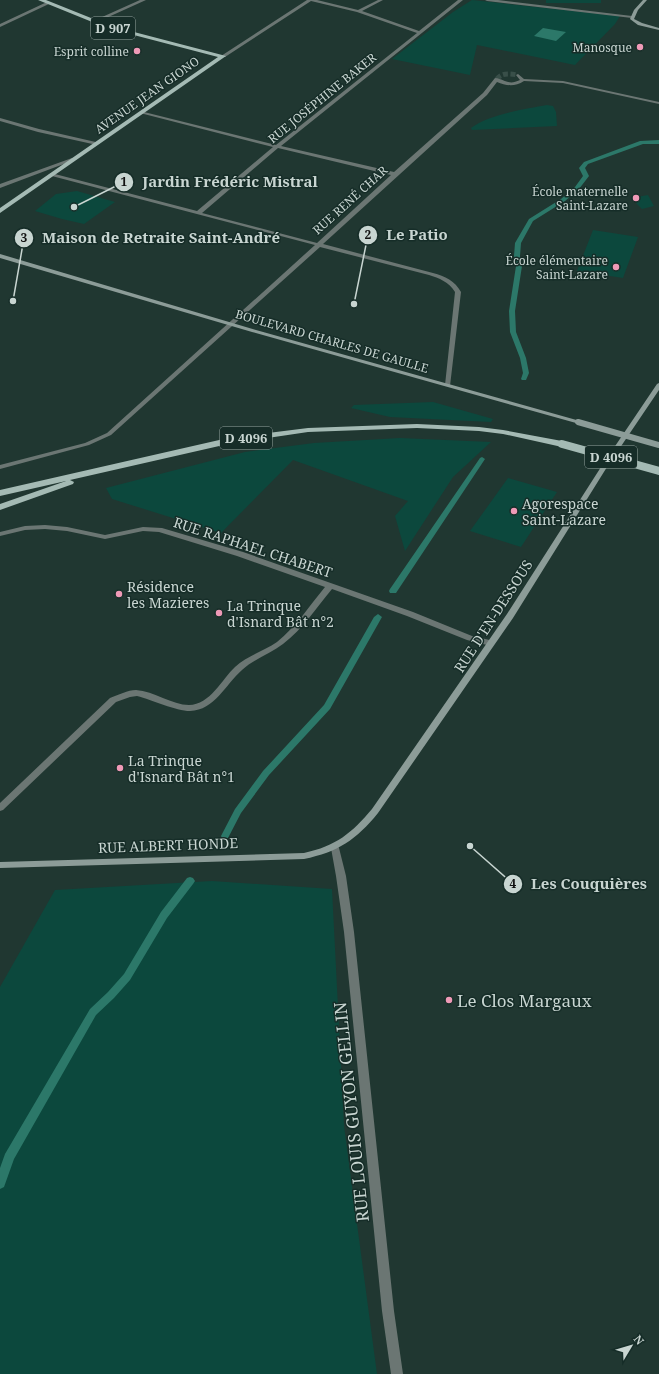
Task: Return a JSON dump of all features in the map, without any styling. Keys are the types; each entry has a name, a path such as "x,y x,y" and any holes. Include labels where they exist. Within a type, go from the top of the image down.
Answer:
{"main road":[{"name":"D 907","path":"41,0 94,22 119,30 223,56"},
{"name":"AVENUE JEAN GIONO","path":"0,211 203,68 223,56"},
{"name":"D 4096","path":"0,493 193,448 267,435 308,430 380,426 479,429 503,432 562,444 659,471"},
{"name":"D 4096","path":"0,507 115,467"}],"street":[{"path":"94,22 144,0"},
{"path":"311,0 358,11 419,32"},
{"name":"AVENUE JEAN GIONO","path":"223,56 311,0"},
{"path":"358,11 380,0"},
{"name":"RUE JOSÉPHINE BAKER","path":"198,213 277,146 461,0"},
{"path":"487,0 632,17"},
{"path":"536,6 544,0"},
{"path":"632,17 645,0"},
{"path":"0,26 49,3"},
{"path":"632,17 633,21 659,29"},
{"name":"RUE RENÉ CHAR","path":"485,94 507,84 516,84 521,77 563,82 659,103"},
{"name":"RUE RENÉ CHAR","path":"0,467 87,444 108,434 485,94 497,79 507,84"},
{"path":"142,112 395,174"},
{"path":"0,118 38,130 97,143"},
{"path":"0,186 74,159"},
{"path":"51,175 440,277 454,286 458,292 448,385"},
{"name":"BOULEVARD CHARLES DE GAULLE","path":"0,256 231,324 659,445"},
{"name":"RUE D'EN-DESSOUS","path":"335,848 364,826 376,811 491,643 604,467 659,385"},
{"name":"RUE RAPHAEL CHABERT","path":"0,534 18,529 45,527 67,529 105,537 143,528 159,530 240,554 410,614 470,638 491,643"},
{"path":"0,808 117,698 137,693 190,708 208,702 240,667 278,644 288,636 330,586"},
{"name":"RUE ALBERT HONDE","path":"0,865 304,856 322,853 335,848"},
{"name":"RUE LOUIS GUYON GELLIN","path":"335,848 341,876 349,932 388,1310 397,1374"}],"shaded area":[{"path":"472,0 620,16 615,24 575,65 477,45 470,75 392,59 453,12"},
{"path":"546,0 601,0 601,3 546,3"},
{"path":"543,28 566,32 556,41 534,36"},
{"path":"547,105 553,106 556,112 557,126 472,130 471,128 487,119 518,110"},
{"path":"77,191 115,202 84,224 35,211 56,194"},
{"path":"648,195 654,206 642,209 636,203 637,197"},
{"path":"593,230 638,237 623,278 577,271"},
{"path":"433,402 493,419 491,422 390,417 351,408 354,405"},
{"path":"400,438 491,442 453,477 405,551 395,516 408,501 293,460 221,533 112,499 106,488 245,452 314,443"},
{"name":"Agorespace Saint-Lazare","path":"508,478 557,492 521,547 470,531"},
{"path":"212,881 332,889 344,1126 377,1374 0,1374 0,987 55,890"}],"waterway":[{"path":"524,379 526,373 523,358 513,332 512,311 519,266 517,256 518,243 531,220 563,200 577,188 586,176 582,168 586,163 642,142 659,142"},
{"path":"393,591 482,459"},
{"path":"225,836 238,811 266,773 327,707 378,617"},
{"path":"0,1184 9,1157 93,1012 127,977 164,915 190,881"}],"tunnel":[{"path":"497,79 504,74 518,75"}],"place":[{"name":"Manosque","path":"640,47"},
{"name":"Esprit colline","path":"137,51"},
{"name":"École maternelle Saint-Lazare","path":"636,198"},
{"name":"Jardin Frédéric Mistral","path":"74,207"},
{"name":"École élémentaire Saint-Lazare","path":"616,267"},
{"name":"Maison de Retraite Saint-André","path":"13,301"},
{"name":"Le Patio","path":"354,304"},
{"name":"Agorespace Saint-Lazare","path":"514,511"},
{"name":"Résidence les Mazieres","path":"119,594"},
{"name":"La Trinque d'Isnard Bât n°2","path":"219,613"},
{"name":"La Trinque d'Isnard Bât n°1","path":"120,768"},
{"name":"Les Couquières","path":"470,846"},
{"name":"Le Clos Margaux","path":"449,1000"}]}
